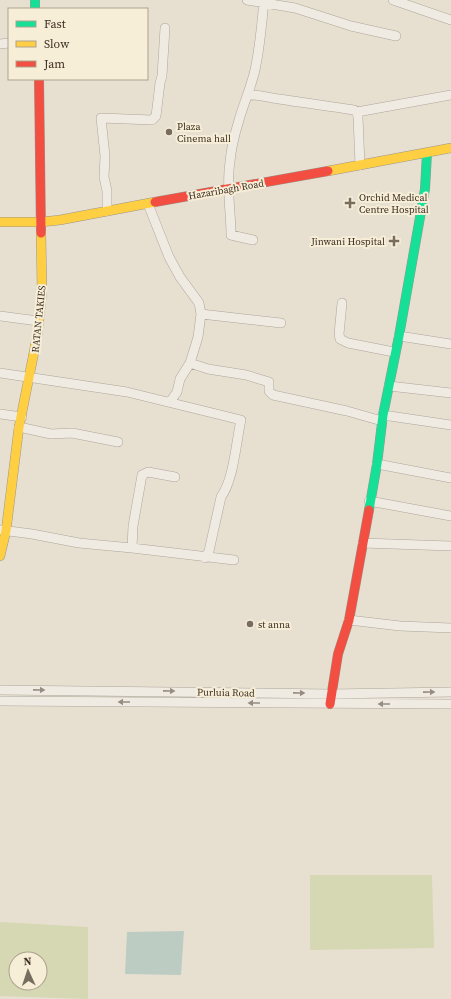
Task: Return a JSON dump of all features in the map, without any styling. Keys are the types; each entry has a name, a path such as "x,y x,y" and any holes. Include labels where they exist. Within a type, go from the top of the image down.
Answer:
{"street":[{"path":"247,0 264,1 295,8 351,26 396,36"},
{"path":"393,0 451,20"},
{"path":"253,240 231,235 230,199 228,188 230,161 239,120 255,70 264,1"},
{"path":"107,210 107,191 104,177 105,156 101,118 152,120 156,116 162,76 165,28"},
{"name":"RATAN TAKIES","path":"0,556 20,427 30,378 42,292 39,80"},
{"path":"248,95 303,102 354,110 357,112 451,95"},
{"path":"357,112 360,165"},
{"name":"Hazaribagh Road","path":"0,222 42,222 451,148"},
{"path":"330,704 338,654 349,620 363,544 382,418 425,189 427,153"},
{"path":"148,204 169,257 180,277 198,303 201,314 198,337 190,363 180,379 176,392 170,402"},
{"path":"342,303 339,334 340,339 348,343 394,352"},
{"path":"201,314 281,323"},
{"path":"0,316 38,321"},
{"path":"398,336 451,344"},
{"path":"190,363 208,369 246,375 269,382 269,391 273,395 382,418 451,424"},
{"path":"0,373 127,392 240,420 235,452 226,491 221,497 209,551 205,558"},
{"path":"389,386 451,393"},
{"path":"0,414 22,417"},
{"path":"20,427 51,434 72,433 118,442"},
{"path":"376,464 451,478"},
{"path":"132,548 133,526 142,475 148,472 175,477"},
{"path":"369,501 451,516"},
{"path":"3,530 80,543 234,560"},
{"path":"363,544 451,546"},
{"path":"349,620 400,626 451,628"},
{"name":"Purluia Road","path":"0,690 331,694 451,692"},
{"name":"Purluia Road","path":"0,701 451,704"}],"green space":[{"path":"310,875 432,875 434,948 310,950"},
{"path":"0,922 88,927 88,999 0,996"}],"shaded area":[{"path":"184,931 181,975 125,974 127,932"}],"traffic: fast":[{"path":"35,0 35,8"},
{"path":"369,510 377,464 383,415 399,336 425,189 427,153"}],"traffic: slow":[{"path":"328,171 451,148"},
{"path":"0,222 41,222 60,220 155,202"},
{"path":"0,556 6,531 19,427 37,337 42,292 41,233"}],"traffic: jam":[{"path":"39,80 41,233"},
{"path":"155,202 328,171"},
{"path":"330,704 338,654 349,620 369,510"}],"place":[{"name":"Plaza Cinema hall","path":"169,132"},
{"name":"Orchid Medical Centre Hospital","path":"350,203"},
{"name":"Jinwani Hospital","path":"394,241"},
{"name":"st anna","path":"250,624"}]}
